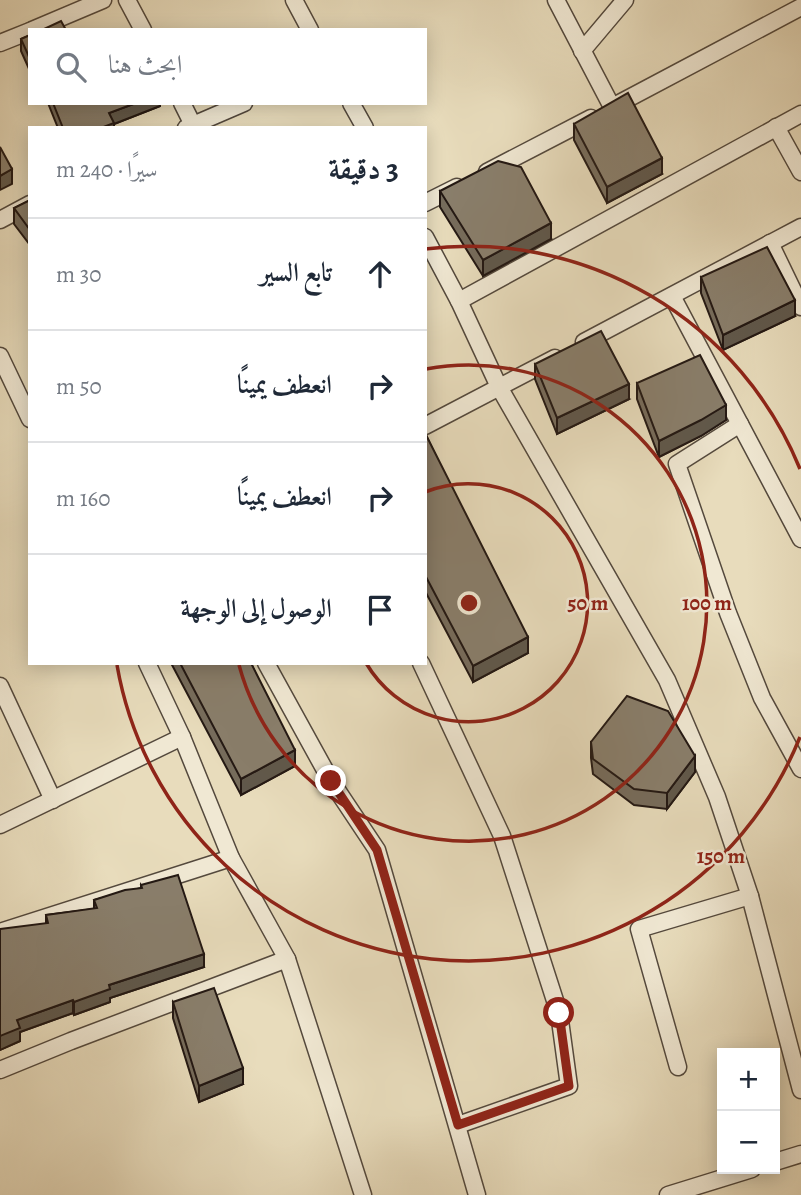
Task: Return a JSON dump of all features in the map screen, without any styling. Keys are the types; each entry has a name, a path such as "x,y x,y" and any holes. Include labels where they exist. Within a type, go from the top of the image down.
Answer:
{"street":[{"path":"36,28 103,0"},
{"path":"127,0 142,28"},
{"path":"294,0 309,28"},
{"path":"555,0 612,107"},
{"path":"582,51 625,0"},
{"path":"427,202 612,107 793,6"},
{"path":"0,43 28,31"},
{"path":"183,105 189,126 239,105"},
{"path":"352,105 364,126"},
{"path":"459,301 801,114"},
{"path":"776,127 801,172"},
{"path":"0,220 28,205"},
{"path":"427,425 801,227"},
{"path":"427,241 459,301 499,387 667,680 717,797 750,896 799,1072 801,1090"},
{"path":"770,243 801,307"},
{"path":"672,296 799,532"},
{"path":"0,356 28,415"},
{"path":"740,424 677,464 728,613 762,698 801,769"},
{"path":"147,665 182,737 231,858 287,959 363,1195"},
{"path":"268,665 331,781 377,850 477,1195"},
{"path":"422,665 502,836 559,1013 569,1086 458,1125"},
{"path":"0,686 53,800"},
{"path":"0,825 182,737"},
{"path":"0,932 231,858"},
{"path":"678,1067 639,929 750,896"},
{"path":"0,1070 287,959"},
{"path":"780,1160 801,1154"},
{"path":"668,1195 736,1174"}],"building":[{"path":"61,21 65,28 46,28"},
{"path":"28,36 28,55 21,39"},
{"path":"628,93 662,158 607,187 574,124"},
{"path":"54,105 131,105 109,113 114,123 106,126 62,126"},
{"path":"0,147 12,169 0,176"},
{"path":"498,161 521,167 551,223 483,260 440,191"},
{"path":"28,201 28,227 14,208"},
{"path":"767,247 795,300 723,335 701,277"},
{"path":"601,331 629,384 557,418 535,364"},
{"path":"700,355 726,405 659,441 637,383"},
{"path":"427,437 528,637 473,666 427,579"},
{"path":"181,665 252,665 295,750 241,779"},
{"path":"627,696 668,711 695,756 667,793 634,789 593,759 591,742"},
{"path":"178,875 204,954 109,985 110,989 17,1020 20,1028 0,1036 0,929 48,923 46,915 97,908 94,900 125,890 142,888 141,885"},
{"path":"214,988 243,1068 199,1086 173,1002"}],"route":[{"path":"331,781 377,850 458,1125 569,1086 559,1013"}]}
